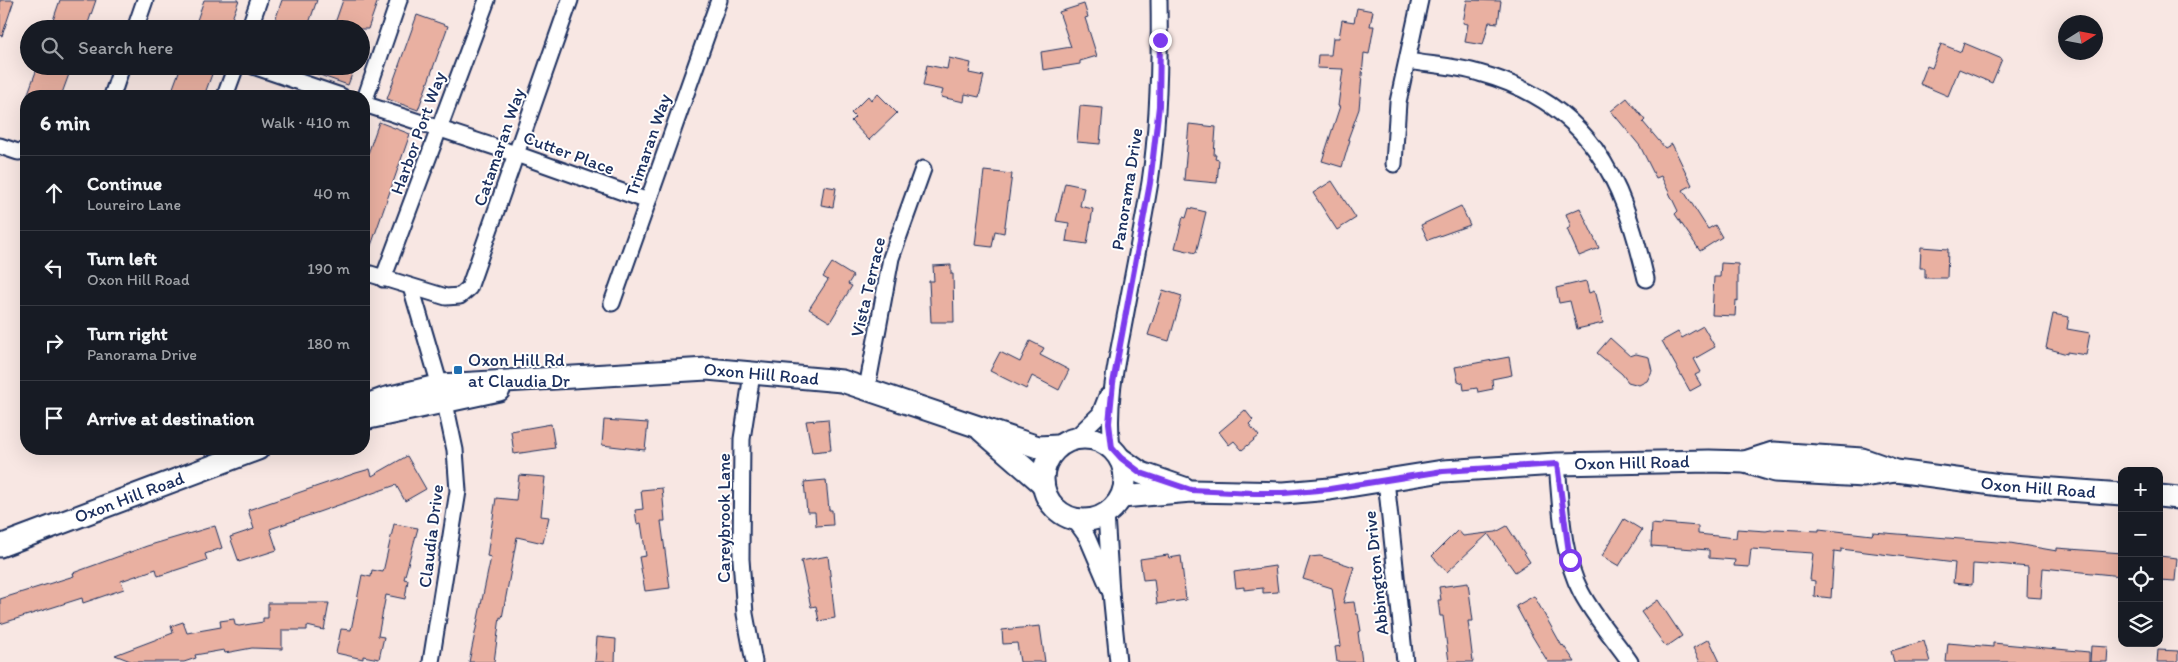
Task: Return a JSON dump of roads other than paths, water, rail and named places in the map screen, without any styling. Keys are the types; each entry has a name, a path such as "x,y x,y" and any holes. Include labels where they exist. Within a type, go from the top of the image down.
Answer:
{"main road":[{"name":"Oxon Hill Road","path":"370,417 443,394 501,380 539,381 706,369 842,381 1038,447 1066,442"},
{"name":"Oxon Hill Road","path":"370,403 383,398 443,394"},
{"name":"Oxon Hill Road","path":"977,426 1043,484"},
{"path":"1089,437 1102,441 1116,453 1125,471 1126,484 1122,497 1106,514 1096,519 1074,519 1059,512 1048,500 1043,484 1046,463 1066,442 1089,437"},
{"name":"Oxon Hill Road","path":"1116,453 1141,473 1191,490"},
{"name":"Oxon Hill Road","path":"1122,497 1191,490 1284,493 1330,489 1443,471 1557,464 1676,460 1745,462 1773,453 1862,459 1896,471 2000,485 2118,494"},
{"name":"Oxon Hill Road","path":"0,546 242,455"},
{"path":"2163,496 2178,498"}],"street":[{"path":"138,20 145,0"},
{"path":"252,20 259,0"},
{"path":"368,90 399,0"},
{"name":"Harbor Port Way","path":"383,279 487,0"},
{"name":"Catamaran Way","path":"411,287 454,298 464,292 472,282 570,0"},
{"name":"Trimaran Way","path":"612,304 719,0"},
{"name":"Panorama Drive","path":"1116,453 1109,423 1113,383 1150,183 1156,138 1160,74 1159,0"},
{"path":"1394,164 1396,117 1420,0"},
{"path":"1408,61 1478,72 1506,81 1536,95 1568,119 1602,159 1618,188 1637,239 1646,279"},
{"path":"114,90 119,75"},
{"path":"227,90 233,75"},
{"path":"279,75 323,90"},
{"name":"Cutter Place","path":"370,105 648,201"},
{"path":"0,146 20,152"},
{"name":"Vista Terrace","path":"866,388 891,258 923,169"},
{"path":"370,274 411,287"},
{"name":"Claudia Drive","path":"411,287 443,394 455,450 458,491 431,662"},
{"name":"Careybrook Lane","path":"752,374 742,439 741,550 746,614 754,662"},
{"name":"Panorama Drive","path":"1066,442 1100,414 1113,383"},
{"path":"1557,464 1566,540 1574,575 1585,599 1630,662"},
{"name":"Abbington Drive","path":"1386,480 1405,662"},
{"path":"1106,514 1118,662"},
{"path":"1074,519 1094,550 1111,593"}],"place":[{"name":"Oxon Hill Rd at Claudia Dr","path":"458,370"}]}
